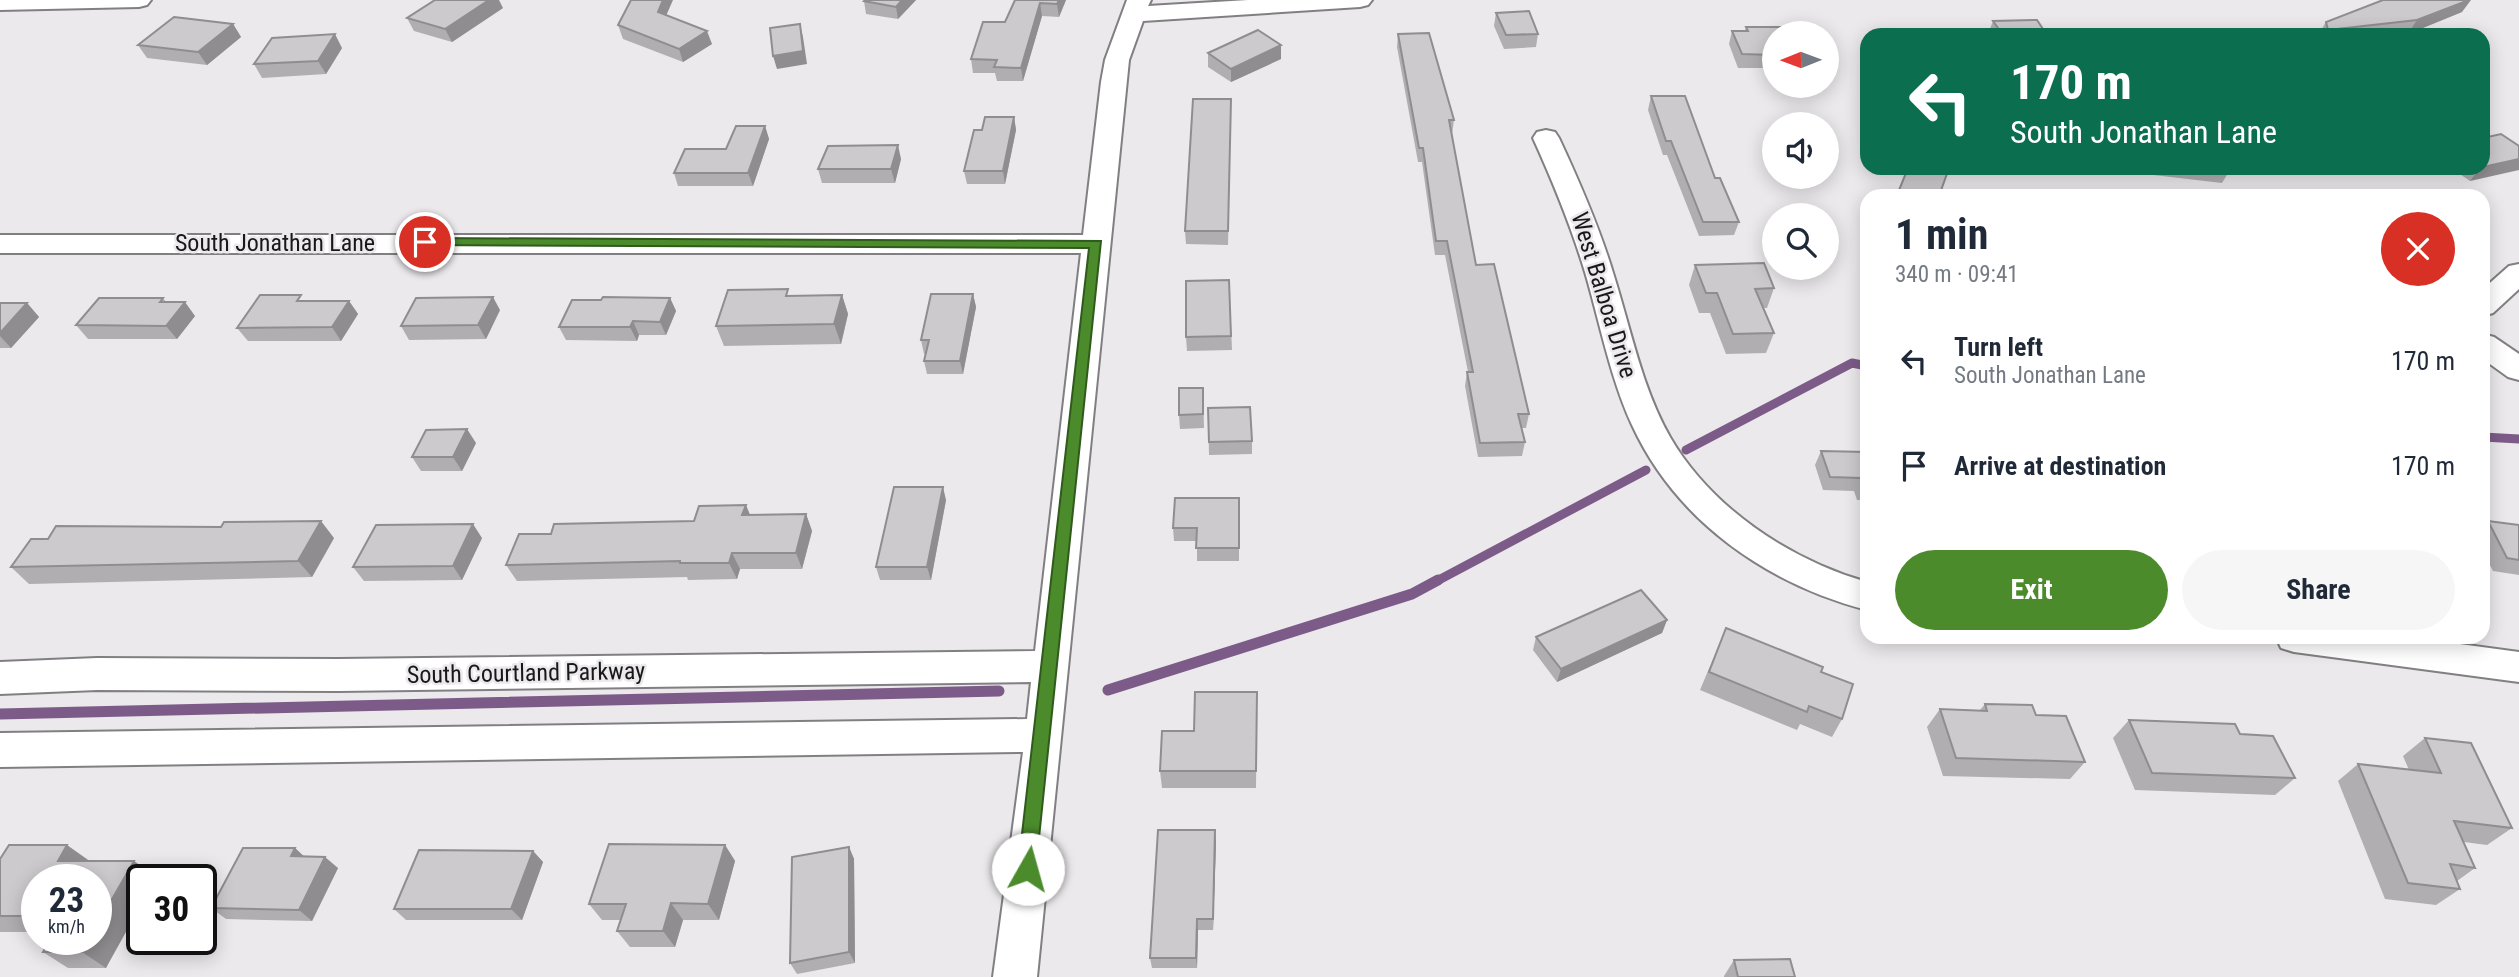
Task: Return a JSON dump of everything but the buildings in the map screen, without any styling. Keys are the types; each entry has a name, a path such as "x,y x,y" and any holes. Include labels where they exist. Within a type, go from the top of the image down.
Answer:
{"street":[{"path":"0,3 139,0"},
{"path":"1015,977 1052,666 1113,82 1137,7 1360,0"},
{"name":"West Balboa Drive","path":"1546,138 1574,199 1635,394 1663,452 1677,473 1715,512 1758,548 1808,574 1860,593"},
{"name":"South Jonathan Lane","path":"0,244 1096,244"},
{"path":"2490,300 2519,273"},
{"path":"2490,349 2519,369"},
{"path":"2346,644 2519,667"},
{"name":"South Courtland Parkway","path":"0,678 97,674 353,675 1052,666"},
{"path":"0,750 1044,735"}],"waterway":[{"path":"1686,450 1852,363 1860,365"},
{"path":"2490,437 2519,439"},
{"path":"1435,582 1646,470"},
{"path":"1108,690 1412,594 1438,580"},
{"path":"0,714 999,691"}],"route":[{"path":"425,242 1096,244 1028,869"}]}
